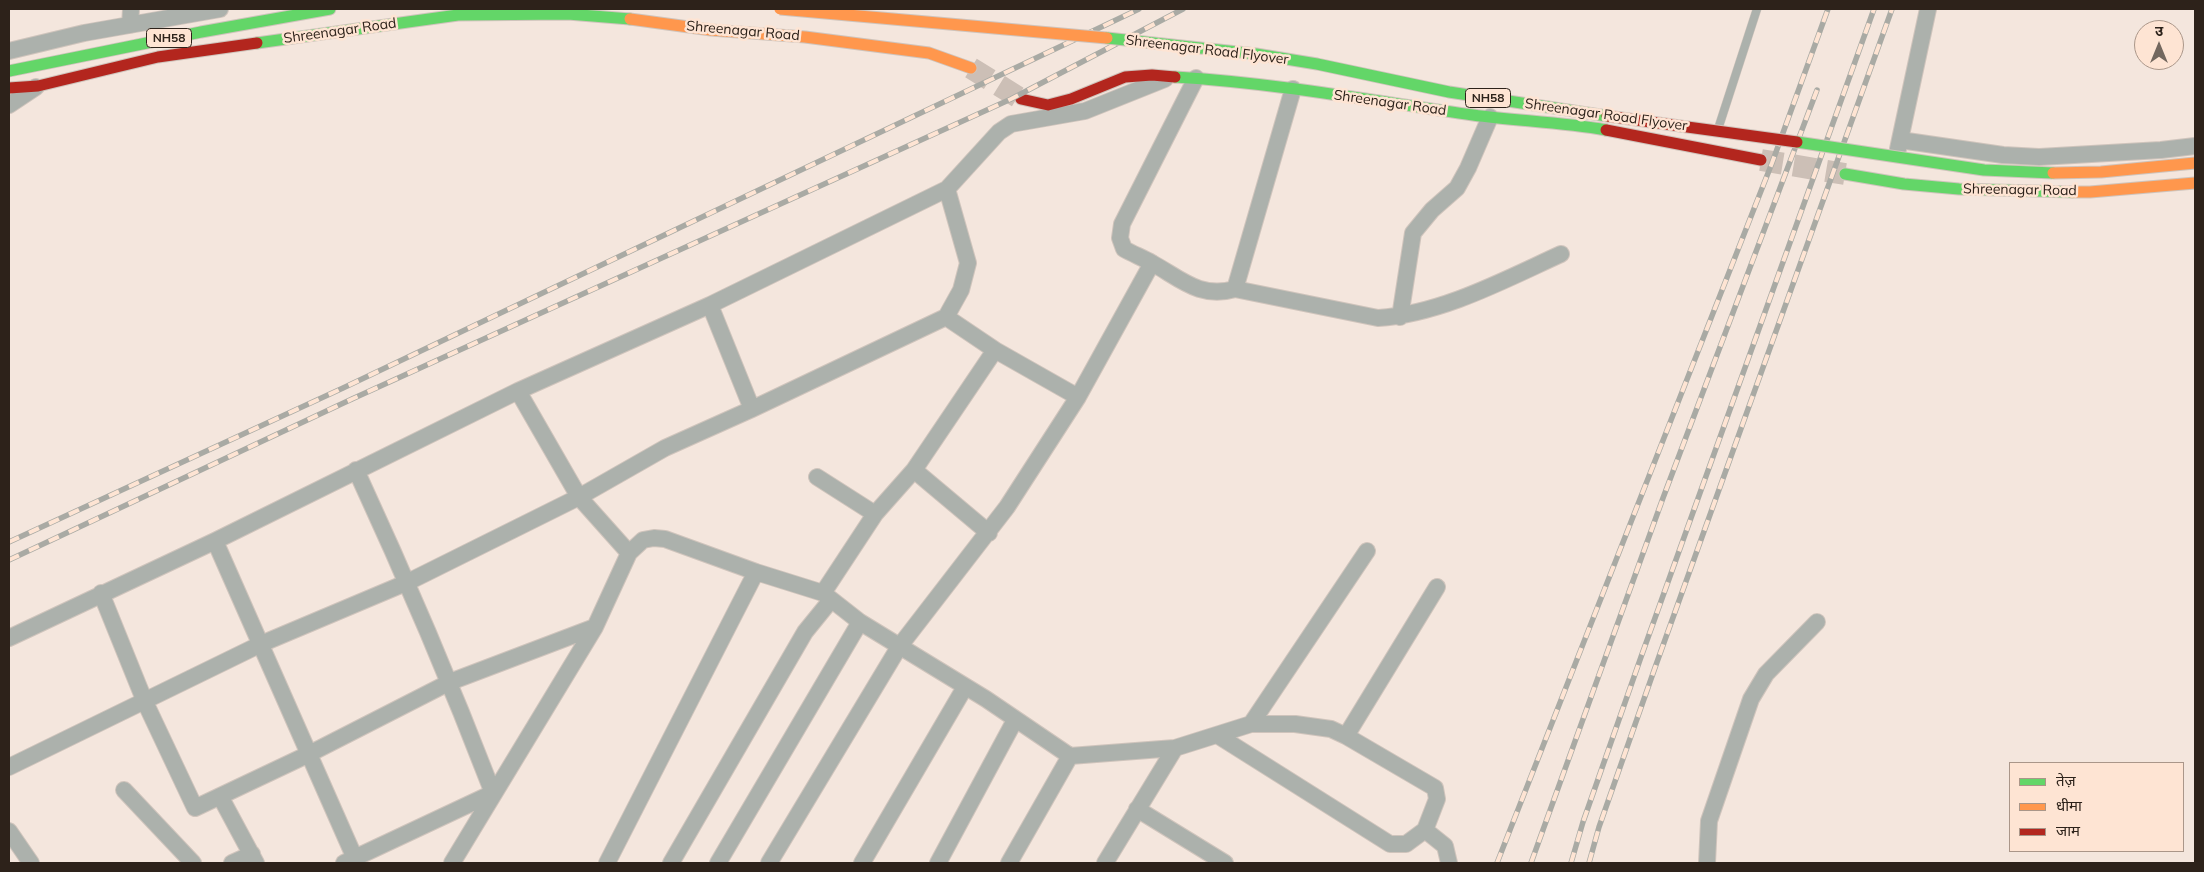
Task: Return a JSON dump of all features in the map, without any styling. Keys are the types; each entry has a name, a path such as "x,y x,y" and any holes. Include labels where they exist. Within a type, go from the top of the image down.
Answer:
{"main road":[{"name":"NH58","path":"9,71 201,32 330,9"},
{"name":"Shreenagar Road Flyover","path":"780,9 1072,34 1256,54 1317,64 1449,92 1541,107 1702,127 1984,170 2045,173 2101,172 2195,163"},
{"name":"Shreenagar Road","path":"9,88 38,86 158,57 458,15 639,14 711,30 805,36 929,54 971,68"},
{"name":"Shreenagar Road","path":"1021,99 1048,105 1071,99 1125,78 1152,75 1196,78 1293,89 1490,117 1585,126 1761,160"},
{"name":"Shreenagar Road","path":"1845,174 1921,186 1960,189 2090,192 2195,183"}],"street":[{"path":"9,50 130,17 220,9"},
{"path":"805,36 826,9"},
{"path":"1892,181 1928,9"},
{"path":"9,638 101,593 215,541 518,391 710,305 947,189 999,132 1011,124 1084,111 1170,77"},
{"path":"1196,78 1122,224 1120,238 1124,249 1152,263 1185,284 1209,291 1223,292 1235,289 1378,318 1400,317 1476,293 1560,254"},
{"path":"9,105 38,86"},
{"path":"1235,289 1293,89"},
{"path":"1400,317 1413,233 1432,210 1456,188 1468,168 1490,117"},
{"path":"1900,140 2039,157 2161,150 2195,146"},
{"path":"9,767 261,644 408,582 579,497 665,448 946,317 961,290 968,263 947,189"},
{"path":"769,863 899,647 989,533 1078,397 1152,263"},
{"path":"710,305 752,409"},
{"path":"946,317 996,350 1078,397"},
{"path":"671,863 875,514 914,470 996,350"},
{"path":"518,391 579,497 629,553"},
{"path":"356,470 408,582 450,682 493,793"},
{"path":"914,470 989,533"},
{"path":"816,477 875,514"},
{"path":"452,863 595,627 629,553 643,540 654,538 665,540 827,597 860,622 965,687 1070,756 1175,748 1216,734 1251,724 1295,724 1331,729 1435,788 1436,799 1425,830 1406,844 1390,844 1216,734"},
{"path":"215,541 309,754 352,861 493,793"},
{"path":"1251,724 1367,551"},
{"path":"607,863 756,572"},
{"path":"1346,736 1437,587"},
{"path":"101,593 145,702 195,808 309,754 450,682 595,627"},
{"path":"718,863 860,622"},
{"path":"1707,863 1709,821 1751,699 1766,674 1817,622"},
{"path":"862,863 965,687"},
{"path":"938,863 1015,720"},
{"path":"1105,863 1175,748"},
{"path":"1009,863 1070,756"},
{"path":"124,790 194,863"},
{"path":"220,796 254,859 232,863"},
{"path":"1137,809 1225,863"},
{"path":"1425,830 1445,846 1449,863"},
{"path":"9,831 31,863"}],"lane":[{"path":"1710,151 1757,9"}],"tunnel":[{"path":"971,68 1021,99"},
{"path":"1761,160 1845,174"}],"railway":[{"path":"9,542 343,388 1139,9"},
{"path":"9,560 352,399 1011,99 1183,9"},
{"path":"1497,863 1772,163 1828,9"},
{"path":"1571,863 1583,822 1641,657 1874,9"},
{"path":"1589,863 1599,827 1657,662 1892,9"},
{"path":"1531,863 1663,498 1817,90"}],"traffic: fast":[{"path":"9,71 201,32 330,9"},
{"path":"257,43 458,15 568,14 630,19"},
{"path":"1107,38 1256,54 1317,64 1449,92 1607,116"},
{"path":"1175,77 1287,88 1473,115 1606,130"},
{"path":"1797,142 1984,170 2053,173"},
{"path":"1845,174 1904,184 1959,189 2072,192"}],"traffic: slow":[{"path":"780,9 1107,38"},
{"path":"630,19 711,30 805,37 929,53 971,68"},
{"path":"2053,173 2101,172 2195,163"},
{"path":"2072,192 2195,183"}],"traffic: jam":[{"path":"9,88 38,86 158,57 257,43"},
{"path":"1021,99 1048,105 1071,99 1125,77 1152,75 1175,77"},
{"path":"1607,116 1797,142"},
{"path":"1606,130 1761,160"}]}
